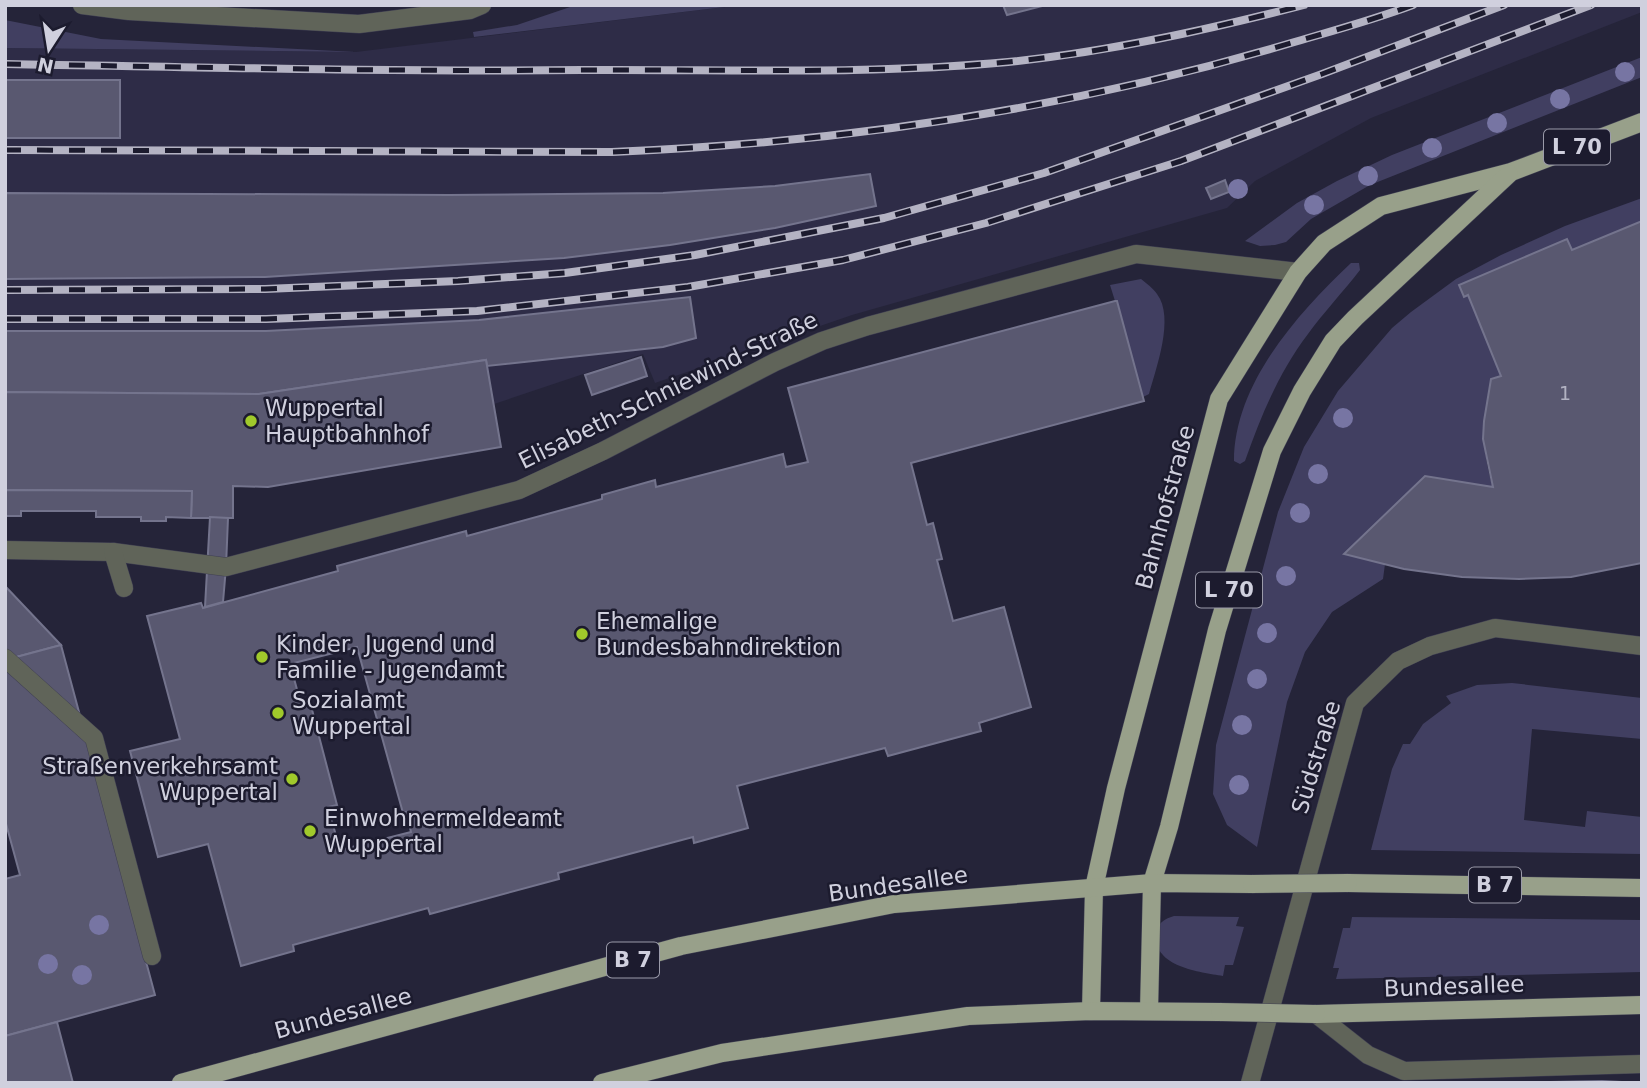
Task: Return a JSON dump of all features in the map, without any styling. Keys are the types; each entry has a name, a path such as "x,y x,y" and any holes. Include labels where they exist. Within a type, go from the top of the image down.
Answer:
{"main road":[{"name":"Bahnhofstraße","path":"1091,1012 1094,888 1116,788 1219,399 1298,272 1324,243 1381,206 1511,172 1642,122"},
{"name":"Bahnhofstraße","path":"1149,1011 1152,883 1169,827 1217,630 1272,450 1301,391 1334,341 1355,318 1511,172"},
{"name":"Bundesallee","path":"181,1083 681,946 894,904 1152,883 1642,888"},
{"name":"Bundesallee","path":"602,1083 722,1053 954,1018 1091,1012 1316,1014 1642,1005"}],"street":[{"path":"82,5 359,24 470,10 481,5"},
{"name":"Elisabeth-Schniewind-Straße","path":"113,552 226,567 519,490 822,341 868,326 1136,254 1298,272"},
{"path":"5,550 113,552 124,588"},
{"name":"Südstraße","path":"1250,1083 1355,703 1398,661 1430,646 1496,628 1642,646"},
{"path":"5,658 94,738 152,956"},
{"path":"1316,1014 1368,1055 1404,1071 1602,1073 1642,1064"}],"shaded area":[{"path":"576,5 741,5 474,37 473,32 517,25"},
{"path":"741,5 1003,5 1008,15 1049,5 1642,5 1642,12 1371,118 1255,181 1227,208 852,315 655,383 643,354 494,404 234,442 5,440 5,48 356,52"},
{"path":"5,20 101,39 356,52 5,48"},
{"path":"1642,57 1642,77 1370,185 1311,219 1286,242 1260,246 1245,241 1297,203 1392,155"},
{"path":"1642,198 1642,221 1572,250 1567,239 1459,285 1463,296 1468,295 1501,376 1491,379 1485,420 1486,460 1493,487 1425,476 1345,553 1385,564 1383,579 1332,612 1305,652 1287,702 1257,847 1227,825 1213,794 1216,745 1278,512 1304,447 1338,391 1392,328 1411,312 1456,279 1501,255 1565,226"},
{"path":"1351,263 1359,263 1360,270 1314,326 1288,364 1264,411 1245,461 1240,464 1234,461 1237,432 1257,378 1291,327"},
{"path":"1141,279 1157,294 1164,316 1159,357 1149,394 1143,397 1117,301 1110,285"},
{"path":"1512,683 1642,698 1642,739 1532,729 1524,820 1585,827 1587,811 1642,817 1642,854 1371,850 1392,769 1403,744 1410,744 1423,724 1451,703 1446,696 1477,685"},
{"path":"1174,916 1239,917 1236,926 1244,927 1233,965 1225,965 1223,976 1191,970 1170,961 1162,954 1157,946 1158,927"},
{"path":"1352,917 1642,920 1642,972 1336,979 1339,968 1333,968 1343,928 1350,928"}],"building":[{"path":"1003,5 1046,5 1007,15"},
{"path":"5,80 120,80 120,138 5,138"},
{"path":"870,174 876,206 775,228 564,258 265,277 5,279 5,193 663,193 775,186"},
{"path":"1225,180 1229,192 1211,199 1206,188"},
{"path":"1642,221 1642,563 1571,577 1519,579 1462,577 1404,569 1344,554 1425,476 1493,487 1483,439 1484,421 1491,379 1501,376 1468,295 1464,297 1459,285 1567,239 1572,250"},
{"path":"690,297 696,338 663,347 487,366 486,360 259,394 5,392 5,331 266,331 479,320"},
{"name":"Ehemalige Bundesbahndirektion","path":"1117,301 1144,401 911,463 927,525 933,523 942,559 937,560 953,621 1004,607 1031,707 979,723 981,731 888,756 885,748 737,786 748,828 694,843 693,837 558,873 559,879 430,914 428,908 293,945 294,951 241,966 208,844 158,857 130,751 180,739 147,616 201,603 203,608 338,571 337,566 466,531 467,536 602,499 602,495 655,480 656,487 783,454 786,467 808,462 788,388","holes":["357,647 403,813 406,812 411,832 340,850 328,807 337,805 310,702 301,704 290,664"]},
{"path":"641,357 647,376 592,395 585,375"},
{"name":"Wuppertal Hauptbahnhof","path":"486,360 501,447 268,487 233,486 233,518 191,518 192,491 5,490 5,392 259,394"},
{"path":"5,490 192,491 191,518 166,517 166,521 141,521 141,517 96,517 96,511 21,511 21,516 5,516"},
{"path":"210,517 228,518 226,567 223,602 205,607"},
{"path":"5,586 61,645 5,660"},
{"path":"61,645 155,995 5,1036 5,879 20,875 5,820 5,660"},
{"path":"57,1022 73,1083 5,1083 5,1036"},
{"path":"1602,1081 1642,1083 1491,1083"}],"railway":[{"path":"5,64 438,70 902,69 1008,62 1083,52 1194,31 1304,5"},
{"path":"5,150 612,152 784,140 955,119 1124,87 1291,43 1413,5"},
{"path":"5,290 265,289 458,281 565,273 695,255 884,218 1044,173 1322,74 1504,5"},
{"path":"5,319 266,319 477,311 688,287 843,260 986,223 1181,161 1591,5"}],"place":[{"name":"Wuppertal Hauptbahnhof","path":"251,421"},
{"name":"Ehemalige Bundesbahndirektion","path":"582,634"},
{"name":"Kinder, Jugend und Familie - Jugendamt","path":"262,657"},
{"name":"Sozialamt Wuppertal","path":"278,713"},
{"name":"Straßenverkehrsamt Wuppertal","path":"292,779"},
{"name":"Einwohnermeldeamt Wuppertal","path":"310,831"}]}
